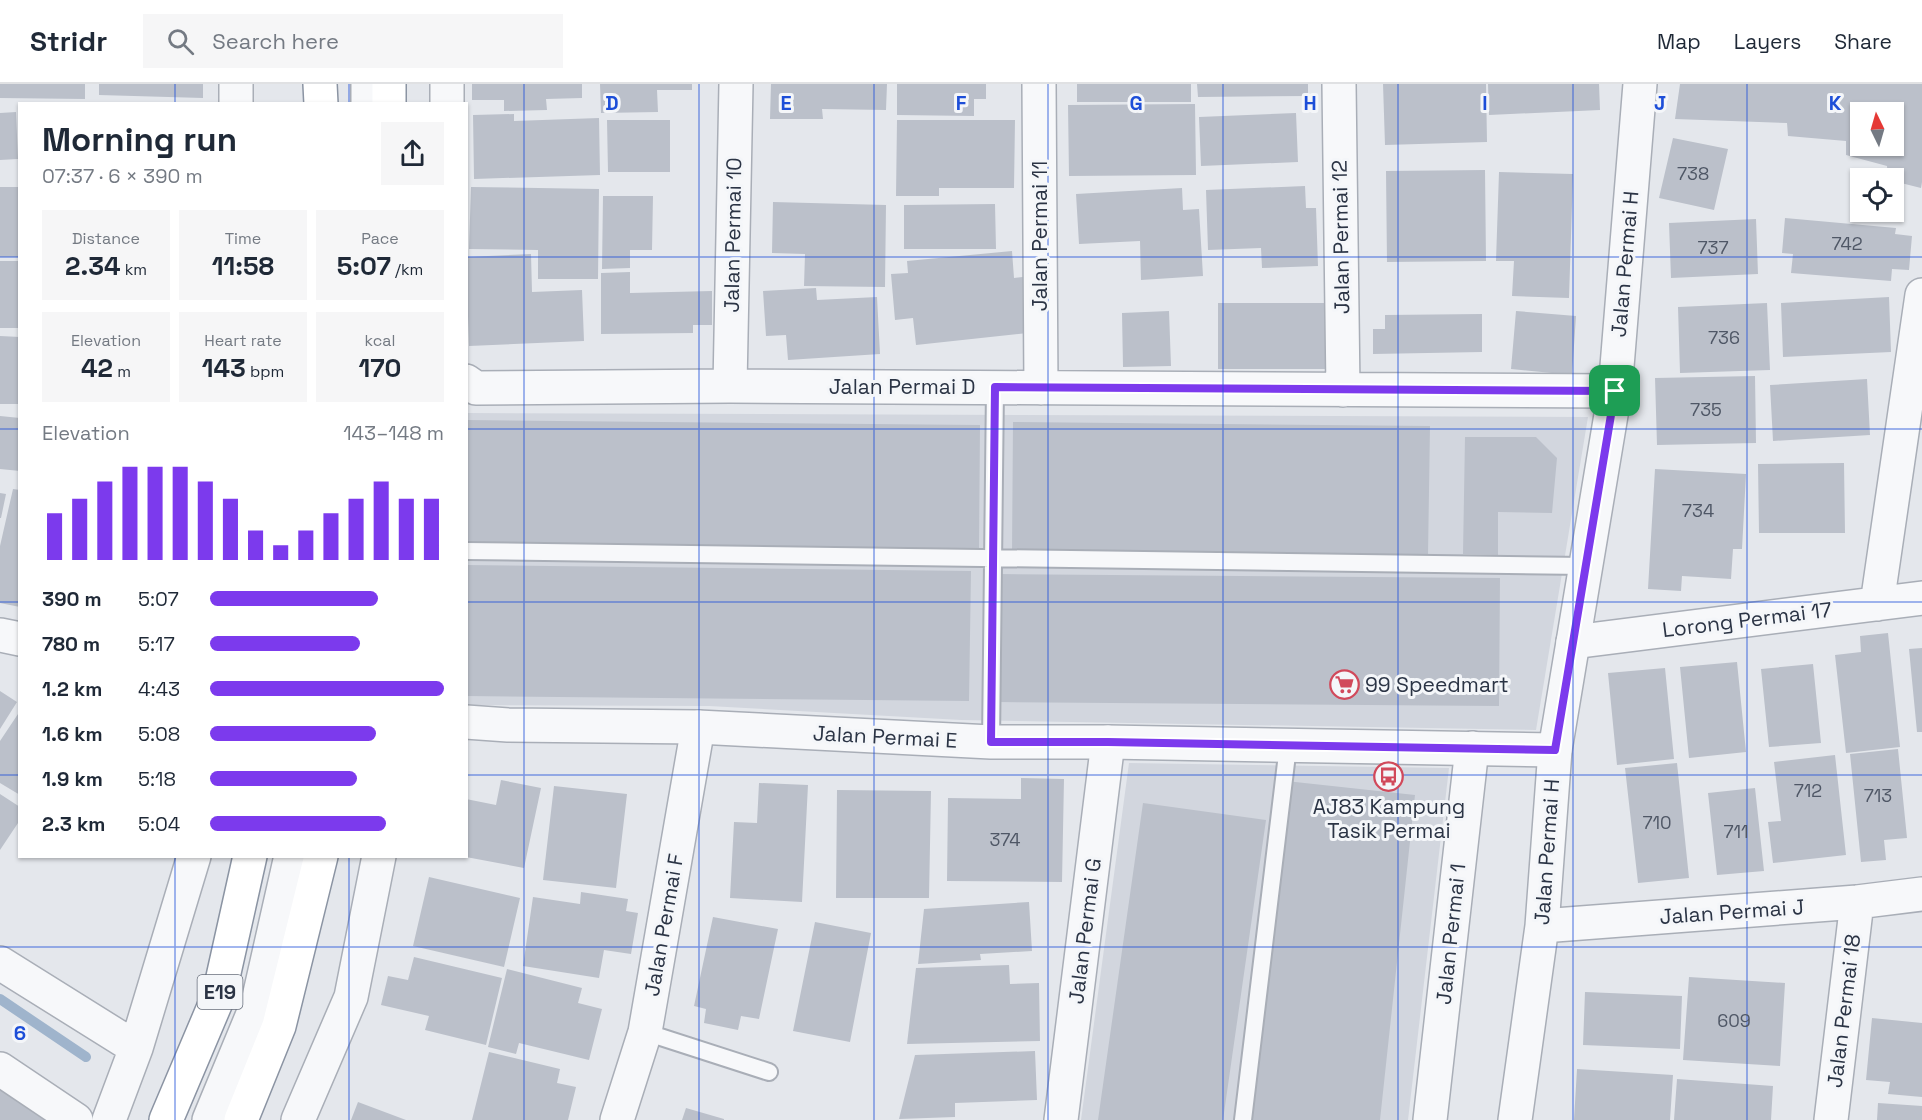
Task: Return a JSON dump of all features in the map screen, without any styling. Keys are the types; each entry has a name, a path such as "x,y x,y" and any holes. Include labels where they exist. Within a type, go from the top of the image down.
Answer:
{"highway":[{"path":"320,84 321,102"},
{"path":"389,84 389,102"},
{"name":"E19","path":"166,1120 219,995 250,858"},
{"path":"241,1120 279,1026 321,858"}],"street":[{"path":"236,84 236,102"},
{"path":"315,102 316,84"},
{"path":"368,84 368,102"},
{"path":"447,84 447,102"},
{"name":"Jalan Permai 10","path":"730,386 736,84"},
{"name":"Jalan Permai 11","path":"1039,84 1041,388"},
{"name":"Jalan Permai 12","path":"1339,84 1343,390"},
{"name":"Jalan Permai H","path":"1515,1120 1542,926 1555,750 1615,391 1640,84"},
{"path":"1877,604 1922,295"},
{"name":"Jalan Permai D","path":"471,385 1615,391"},
{"name":"Lorong Permai 17","path":"1572,642 1922,598"},
{"path":"0,635 18,639"},
{"name":"Jalan Permai E","path":"468,722 508,725 698,727 991,742 1555,750"},
{"name":"Jalan Permai F","path":"617,1120 645,1032 698,727"},
{"name":"Jalan Permai G","path":"1061,1120 1108,742"},
{"name":"Jalan Permai 1","path":"1430,1120 1472,748"},
{"path":"109,1120 136,1048 193,858"},
{"path":"209,1120 258,1002 291,858"},
{"path":"298,1120 351,997 379,858"},
{"name":"Jalan Permai J","path":"1542,926 1857,902 1922,894"},
{"name":"Jalan Permai 18","path":"1831,1120 1857,902"},
{"path":"0,963 136,1048"},
{"path":"0,1069 76,1120"}],"lane":[{"path":"991,742 995,387"},
{"path":"468,551 1585,566"},
{"path":"1243,1120 1288,746"},
{"path":"645,1032 769,1072"}],"shaded area":[{"path":"468,413 1588,417 1536,730 961,720 709,706 468,705"},
{"path":"1129,763 1449,768 1408,1120 1081,1120"}],"building":[{"path":"0,84 85,84 85,99 0,98"},
{"path":"99,84 203,84 203,98 99,95"},
{"path":"472,84 582,84 582,98 546,99 547,110 504,111 504,100 472,100"},
{"path":"600,84 692,84 692,90 657,90 658,112 601,113"},
{"path":"771,84 887,84 886,110 822,109 823,119 770,119"},
{"path":"897,84 986,84 986,99 974,99 974,116 897,115"},
{"path":"1077,84 1191,84 1191,102 1077,102"},
{"path":"1197,84 1308,84 1308,96 1198,97"},
{"path":"1383,84 1486,84 1487,142 1385,145"},
{"path":"1488,84 1599,84 1600,110 1489,115"},
{"path":"1680,84 1922,84 1921,188 1904,184 1904,168 1887,168 1887,166 1846,155 1846,141 1788,136 1787,123 1675,119"},
{"path":"1195,104 1196,175 1069,176 1068,105"},
{"path":"16,112 18,159 0,160 0,113"},
{"path":"1296,113 1298,162 1201,166 1199,117"},
{"path":"514,114 514,121 599,118 600,175 474,179 473,115"},
{"path":"607,120 670,120 670,172 608,172"},
{"path":"897,120 1015,120 1014,188 939,188 939,196 896,196"},
{"path":"1673,138 1728,149 1714,210 1659,198"},
{"path":"1485,170 1486,261 1387,262 1386,171"},
{"path":"1499,172 1573,174 1569,298 1512,296 1514,261 1496,261"},
{"path":"1305,186 1306,208 1316,208 1318,266 1262,268 1261,248 1208,250 1206,190"},
{"path":"0,187 18,187 18,257 0,257"},
{"path":"471,187 599,189 598,279 538,279 538,250 469,249"},
{"path":"1182,188 1183,210 1199,209 1203,276 1141,280 1140,241 1079,244 1076,194"},
{"path":"603,196 653,196 652,250 630,250 630,268 602,269"},
{"path":"773,202 886,205 885,287 804,286 805,254 772,253"},
{"path":"995,204 996,249 904,249 904,205"},
{"path":"1785,218 1896,228 1895,234 1912,236 1909,270 1892,269 1891,281 1791,273 1793,254 1782,253"},
{"path":"1756,219 1758,274 1671,278 1669,223"},
{"path":"1012,251 1014,278 1031,276 1037,332 916,345 913,318 895,320 891,274 908,273 907,261"},
{"path":"531,254 532,292 582,290 584,341 469,346 468,257"},
{"path":"0,261 18,261 18,328 0,328"},
{"path":"630,272 630,293 712,291 712,325 693,325 693,333 601,334 601,273"},
{"path":"816,288 817,300 877,297 880,354 788,360 786,335 766,336 763,291"},
{"path":"1889,297 1891,352 1783,357 1781,303"},
{"path":"1218,303 1338,303 1338,369 1218,369"},
{"path":"1767,303 1770,370 1680,373 1678,307"},
{"path":"1169,311 1171,366 1123,367 1122,313"},
{"path":"1516,311 1576,316 1572,375 1511,369"},
{"path":"1482,314 1482,352 1373,354 1373,329 1385,329 1385,315"},
{"path":"0,336 18,337 18,404 0,404"},
{"path":"1755,376 1756,443 1657,445 1655,378"},
{"path":"1867,379 1870,435 1773,441 1770,385"},
{"path":"0,416 18,418 18,471 0,469"},
{"path":"468,420 980,425 979,549 468,543"},
{"path":"1013,422 1430,426 1428,556 1012,553"},
{"path":"1465,437 1536,437 1557,458 1552,513 1498,512 1498,555 1463,554"},
{"path":"1844,463 1845,533 1759,533 1758,464"},
{"path":"1655,469 1746,474 1742,549 1733,549 1731,579 1682,576 1681,591 1648,589"},
{"path":"13,489 18,490 18,607 0,603 0,546"},
{"path":"0,493 6,494 1,518 0,518"},
{"path":"468,565 971,571 969,701 468,696"},
{"path":"999,574 1500,578 1499,706 998,702"},
{"path":"1888,633 1900,747 1846,753 1835,655 1861,652 1860,636"},
{"path":"1922,648 1922,732 1917,732 1909,649"},
{"path":"1737,662 1746,752 1689,758 1680,667"},
{"path":"1813,664 1821,743 1769,747 1761,669"},
{"path":"1665,668 1674,759 1617,765 1608,673"},
{"path":"0,691 17,702 0,729"},
{"path":"18,714 18,794 0,783 0,741"},
{"path":"1898,749 1907,838 1884,840 1886,860 1861,862 1850,754"},
{"path":"1835,755 1846,855 1773,863 1768,822 1781,821 1774,762"},
{"path":"1677,763 1689,878 1638,883 1625,768"},
{"path":"1021,778 1064,779 1062,882 947,881 948,798 1021,799"},
{"path":"501,780 541,788 524,868 468,857 468,799 496,805"},
{"path":"1286,781 1415,795 1380,1120 1249,1120"},
{"path":"759,783 808,785 802,902 730,898 734,822 757,823"},
{"path":"554,786 627,794 616,888 543,880"},
{"path":"1755,788 1764,871 1717,875 1708,793"},
{"path":"837,790 931,791 929,898 836,898"},
{"path":"0,794 18,806 18,823 0,850"},
{"path":"1143,803 1266,820 1223,1120 1098,1120"},
{"path":"429,877 520,898 504,967 413,946"},
{"path":"581,892 628,899 626,911 638,913 631,954 604,950 599,978 523,966 533,897 580,904"},
{"path":"1029,902 1032,951 980,954 981,960 918,964 924,909"},
{"path":"713,917 778,929 759,1019 741,1016 738,1030 704,1023 706,1009 694,1006"},
{"path":"815,922 871,933 850,1042 793,1031"},
{"path":"414,957 502,978 486,1045 425,1030 429,1016 381,1005 388,976 408,980"},
{"path":"1009,965 1010,984 1039,983 1040,1041 907,1044 916,968"},
{"path":"507,969 582,988 578,1003 602,1009 589,1060 519,1043 516,1054 488,1047"},
{"path":"1689,977 1785,983 1780,1066 1683,1060"},
{"path":"1585,992 1682,996 1680,1049 1583,1045"},
{"path":"1872,1018 1922,1023 1922,1097 1888,1094 1890,1082 1866,1080"},
{"path":"1035,1051 1037,1100 955,1103 955,1117 899,1119 915,1055"},
{"path":"489,1052 560,1069 557,1083 576,1087 568,1120 472,1120"},
{"path":"1577,1069 1673,1075 1670,1120 1574,1120"},
{"path":"1677,1079 1773,1086 1771,1120 1674,1120"},
{"path":"0,1090 48,1120 0,1120"},
{"path":"358,1102 406,1120 351,1120"},
{"path":"1878,1103 1922,1106 1922,1120 1877,1120"},
{"path":"686,1108 724,1119 724,1120 682,1120"}],"waterway":[{"path":"0,999 86,1057"}],"place":[{"name":"99 Speedmart","path":"1344,685"},
{"name":"AJ83 Kampung Tasik Permai","path":"1389,776"}],"route":[{"path":"995,387 1615,391 1555,750 991,742 995,387"}]}
